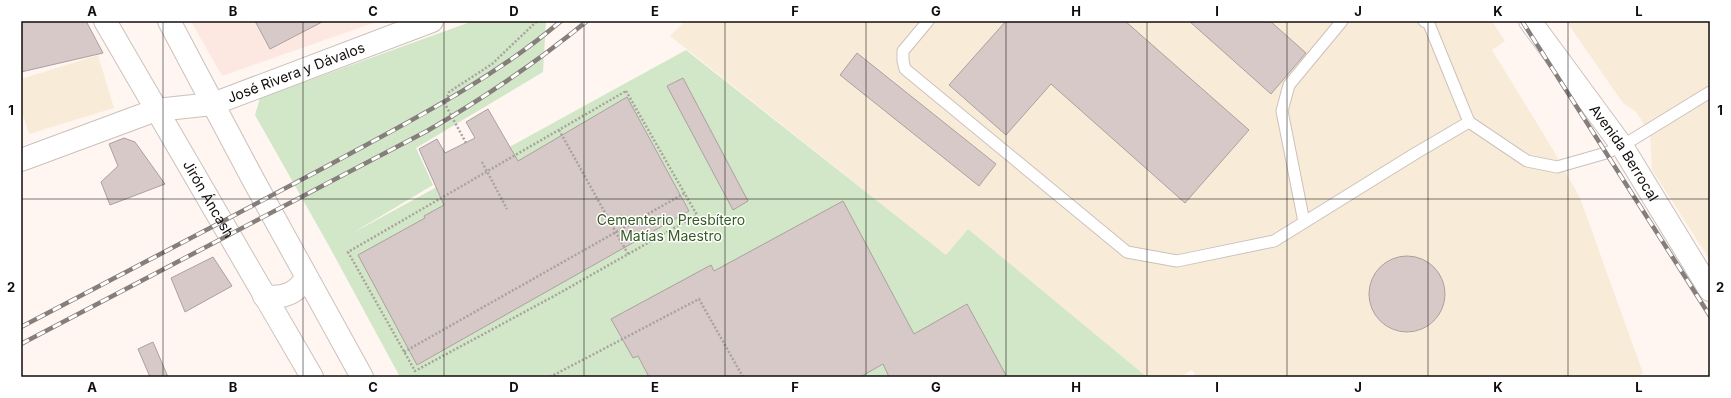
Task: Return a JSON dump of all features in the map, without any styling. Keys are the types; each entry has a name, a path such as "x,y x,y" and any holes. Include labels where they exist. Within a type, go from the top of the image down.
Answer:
{"main road":[{"name":"Jirón Áncash","path":"105,21 312,377"},
{"path":"169,21 306,278 362,377"},
{"name":"José Rivera y Dávalos","path":"21,160 156,110 213,104 432,21"},
{"name":"Avenida Berrocal","path":"1530,21 1622,146 1710,290"},
{"path":"264,296 273,298 290,294 302,284 306,278"}],"lane":[{"path":"928,21 903,51 903,60 906,69 1128,252 1178,261 1274,241 1469,122"},
{"path":"1304,222 1282,111 1290,85 1342,21"},
{"path":"1424,21 1430,24 1469,122 1527,161 1556,167 1606,153 1622,146 1710,92"}],"path":[{"path":"466,143 445,104 449,92 492,64 537,21"},
{"path":"626,91 697,215 549,299 415,371 348,252 487,172 626,91"},
{"path":"559,130 628,254"},
{"path":"482,162 508,209"},
{"path":"404,352 685,193"},
{"path":"550,377 699,299 743,377"}],"shaded area":[{"path":"191,21 379,21 222,76"},
{"path":"685,21 1492,21 1505,41 1492,50 1552,148 1580,198 1643,373 1639,377 1196,377 1192,370 1180,377 1147,377 968,229 946,255 670,36"},
{"path":"1566,21 1710,21 1710,260 1652,170 1650,133 1636,112 1623,103"},
{"path":"98,55 114,108 29,134 21,109 21,79"}],"green space":[{"name":"Cementerio Presbítero Matías Maestro","path":"473,21 546,21 543,72 416,148 433,185 351,234 686,50 946,255 968,229 1147,377 400,377 329,246 255,115 260,98"}],"building":[{"path":"21,21 86,21 103,53 21,72"},
{"path":"255,21 324,21 270,49"},
{"path":"1006,21 1125,21 1249,130 1185,203 1051,84 1006,135 949,85"},
{"path":"1189,21 1270,21 1306,53 1271,94"},
{"path":"857,53 996,164 979,186 840,75"},
{"path":"683,78 748,201 733,210 667,86"},
{"path":"627,97 689,211 417,365 358,255 425,218 424,216 444,205 419,149 437,139 445,153 475,138 466,122 488,109 518,161"},
{"path":"124,138 135,142 165,184 110,205 101,182 118,166 109,144"},
{"path":"843,201 914,334 967,304 1007,377 889,377 883,364 860,377 649,377 638,356 633,358 611,319 711,265 714,271"},
{"path":"1407,256 1421,259 1434,267 1442,280 1445,294 1442,308 1434,321 1421,329 1407,332 1393,329 1380,321 1372,308 1369,294 1372,280 1380,267 1393,259"},
{"path":"213,257 232,286 185,312 171,278"},
{"path":"153,342 168,377 150,377 138,349"}],"railway":[{"path":"21,327 292,185 420,115 479,81 535,42 561,21"},
{"path":"21,344 427,131 510,79 587,21"},
{"path":"1522,21 1710,316"}]}
